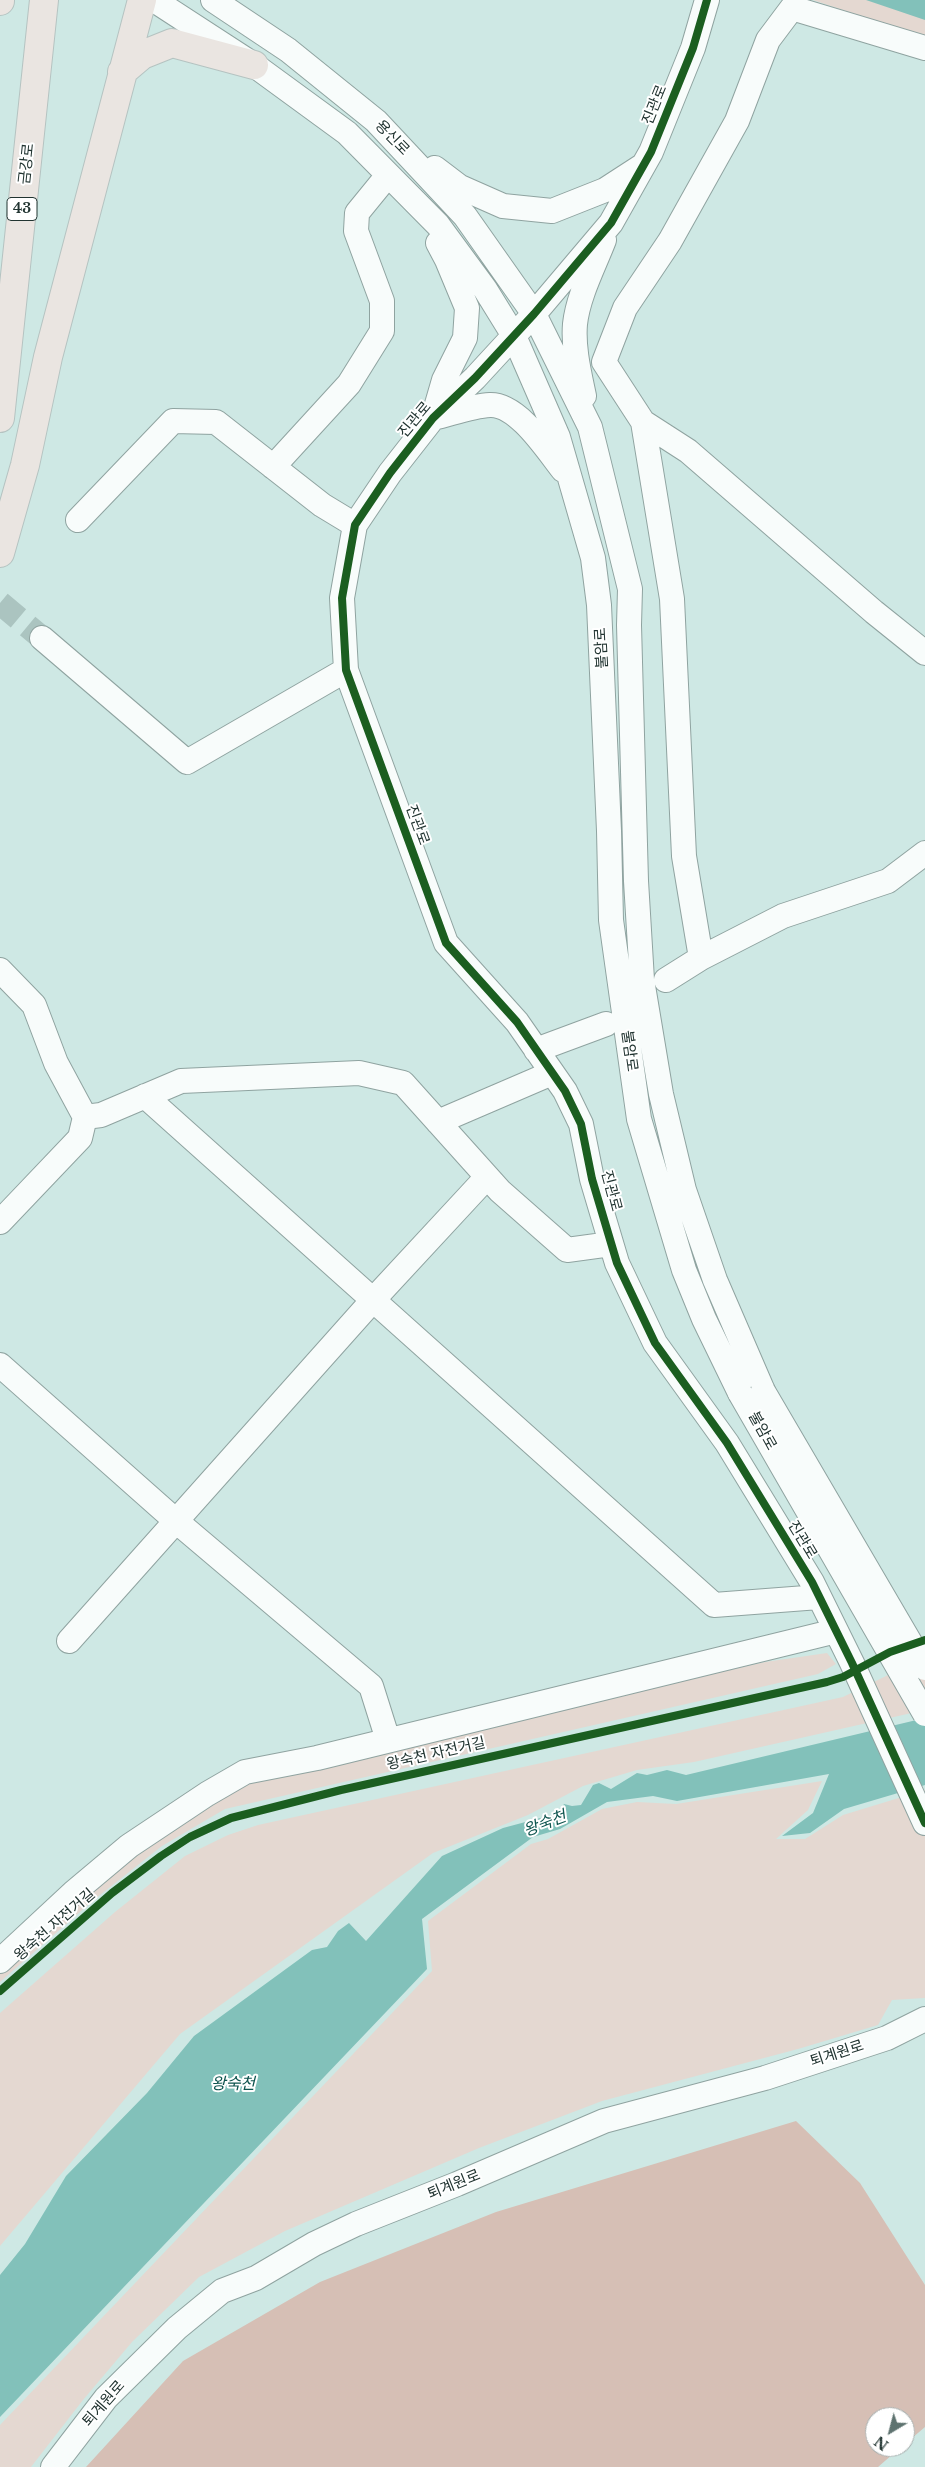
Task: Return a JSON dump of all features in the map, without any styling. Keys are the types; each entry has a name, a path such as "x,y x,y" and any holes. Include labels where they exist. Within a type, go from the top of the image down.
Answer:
{"highway":[{"name":"금강로","path":"0,418 44,0"},
{"path":"0,553 25,465 48,357 142,0"},
{"path":"122,72 142,55 172,43 254,65"}],"street":[{"name":"불암로","path":"154,0 254,65 347,133 438,225 485,288 514,336 558,437 593,558 599,605 610,831 611,920 639,1119 684,1270 704,1319 925,1668"},
{"name":"용신로","path":"214,0 288,50 376,121 465,216 534,314"},
{"name":"진관로","path":"707,0 693,48 644,165 611,222 534,314 475,378 433,418 390,473 355,525 342,598 346,670 446,943 517,1022 565,1091 581,1124 592,1179 617,1263 655,1343 728,1443 819,1597 852,1663 925,1823"},
{"path":"701,958 684,856 672,599 643,422 604,362 625,308 670,241 737,121 768,40 792,8 925,48"},
{"path":"376,121 460,187 503,206 552,211 605,190 644,165"},
{"path":"273,467 349,384 382,330 382,301 356,230 357,214 388,175"},
{"path":"413,200 447,260 467,308 465,338 444,380 433,418 491,405 514,413 540,440 571,481"},
{"path":"590,427 576,357 575,322 611,222"},
{"name":"불암로","path":"534,314 590,427 630,589 629,625 636,891 642,980 661,1094 684,1190 752,1392 925,1714"},
{"path":"78,520 173,421 216,422 322,505 355,525"},
{"path":"643,422 688,450 874,612 925,653"},
{"path":"42,638 187,762 346,670"},
{"path":"666,980 701,958 783,916 888,881 925,853"},
{"path":"0,970 34,1005 56,1063 85,1117 80,1138 0,1222"},
{"path":"536,1050 606,1024"},
{"path":"85,1117 101,1116 181,1081 359,1073 402,1083 500,1191 567,1250 611,1244"},
{"path":"438,1122 552,1073"},
{"path":"145,1096 714,1605 819,1597"},
{"path":"68,1640 373,1300 487,1177"},
{"path":"0,1365 176,1521 371,1686 388,1740"},
{"path":"0,1961 73,1893 129,1846 207,1794 245,1772 317,1758 836,1631"},
{"name":"퇴계원로","path":"53,2467 106,2398 177,2328 222,2291 256,2278 314,2244 356,2224 457,2184 604,2121 765,2078 923,2025"}],"shaded area":[{"path":"813,0 925,0 925,38"},
{"path":"827,1653 836,1664 818,1674 225,1809 162,1846 95,1899 0,1982 0,1967 125,1854 238,1782 765,1662"},
{"path":"925,1657 925,1710 694,1762 637,1770 583,1786 528,1815 433,1853 180,2034 0,2246 0,2013 115,1912 185,1856 228,1835 258,1825 843,1697"},
{"path":"822,1781 808,1810 776,1839 805,1839 843,1815 925,1790 925,1998 892,2000 878,2025 798,2049 602,2101 479,2148 285,2231 199,2277 132,2342 83,2400 31,2467 0,2467 0,2425 432,1971 428,1921 531,1844 548,1839 602,1809 637,1802 676,1804"},
{"path":"796,2121 860,2183 925,2285 925,2427 915,2436 915,2407 865,2407 865,2457 890,2457 878,2467 86,2467 183,2361 320,2282 496,2212"}],"water":[{"path":"866,0 925,0 925,20"},
{"name":"왕숙천","path":"925,1718 925,1785 844,1809 810,1833 782,1836 813,1813 829,1774 677,1801 653,1796 607,1802 560,1829 533,1837 422,1919 427,1969 0,2417 0,2275 25,2244 66,2176 147,2093 194,2036 312,1950 327,1947 338,1931 349,1923 366,1941 442,1856 503,1828 559,1813 564,1804 572,1806 581,1805 593,1785 599,1783 611,1789 637,1773 647,1775 667,1770 686,1775"}],"tunnel":[{"path":"0,603 42,638"}],"cycle path":[{"path":"707,0 693,48 651,152 611,223 534,314 475,378 433,418 390,473 355,525 342,598 346,670 446,943 517,1022 565,1091 581,1124 592,1179 617,1263 655,1343 727,1443 812,1582 852,1663 925,1823"},
{"name":"왕숙천 자전거길","path":"0,1991 112,1893 161,1856 190,1837 231,1818 341,1790 827,1682 843,1677 890,1652 925,1640"}]}
